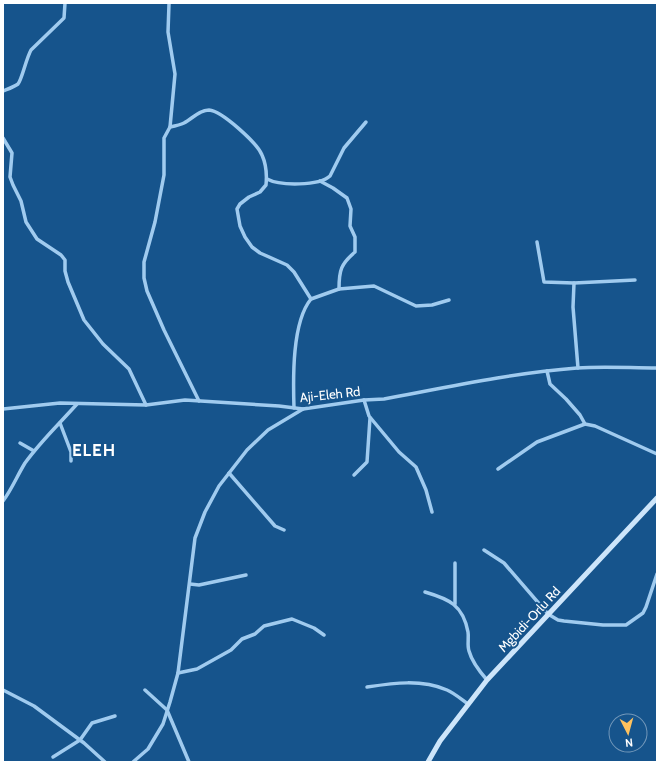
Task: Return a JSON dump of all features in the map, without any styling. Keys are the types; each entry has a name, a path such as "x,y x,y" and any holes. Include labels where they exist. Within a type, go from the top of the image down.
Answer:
{"main road":[{"name":"Mgbidi-Orlu Rd","path":"428,762 440,740 487,680 657,498"}],"street":[{"path":"3,91 19,83 27,56 31,50 64,18 65,3"},
{"path":"169,4 168,32 175,74 170,127 164,138 164,175 155,222 144,262 144,278 164,330 199,401"},
{"path":"170,127 185,122 203,111 213,111 219,114 255,143 262,154 267,179 266,185 260,192 249,197 240,204 237,209 240,226 252,247 260,253 287,265 294,272 311,299"},
{"path":"267,179 279,183 289,184 327,179 344,148 366,122"},
{"path":"3,138 12,153 10,177 21,201 26,222 37,239 61,255 64,260 68,282 84,320 103,344 129,369 146,405"},
{"path":"320,181 333,188 346,198 351,209 350,226 355,237 355,252 345,261 339,276 339,289"},
{"path":"537,242 544,282 574,283 635,280"},
{"path":"574,283 573,307 578,368"},
{"path":"294,408 295,360 298,328 306,305 311,299 339,289 374,286 416,306 432,305 449,300"},
{"name":"Aji-Eleh Rd","path":"3,409 60,403 146,405 185,400 303,409 364,400 384,399 512,375 578,368 617,366 657,368"},
{"path":"547,371 550,384 566,399 586,424"},
{"path":"364,400 370,418 399,452 416,467 426,490 432,512"},
{"path":"3,501 34,451 77,404"},
{"path":"133,762 148,749 163,724 178,673 195,538 205,512 219,486 247,450 268,430 303,409"},
{"path":"354,475 367,462 370,418"},
{"path":"60,423 71,452 71,461"},
{"path":"498,469 537,442 586,424 595,426 657,454"},
{"path":"20,443 34,451"},
{"path":"229,473 275,526 284,530"},
{"path":"484,550 504,563 548,614 558,620 564,621 603,625 626,625 643,613 657,574"},
{"path":"455,562 455,604"},
{"path":"190,584 199,585 246,575"},
{"path":"425,592 455,604 464,618 468,632 468,650 478,669 487,680"},
{"path":"178,673 197,669 231,650 242,639 255,634 264,626 292,619 314,628 324,635"},
{"path":"367,687 406,682 428,685 448,690 468,704"},
{"path":"3,690 34,706 80,740 105,762"},
{"path":"145,690 167,710 189,762"},
{"path":"53,757 80,740 92,723 115,716"}],"district":[{"name":"ELEH","path":"94,450"}]}
